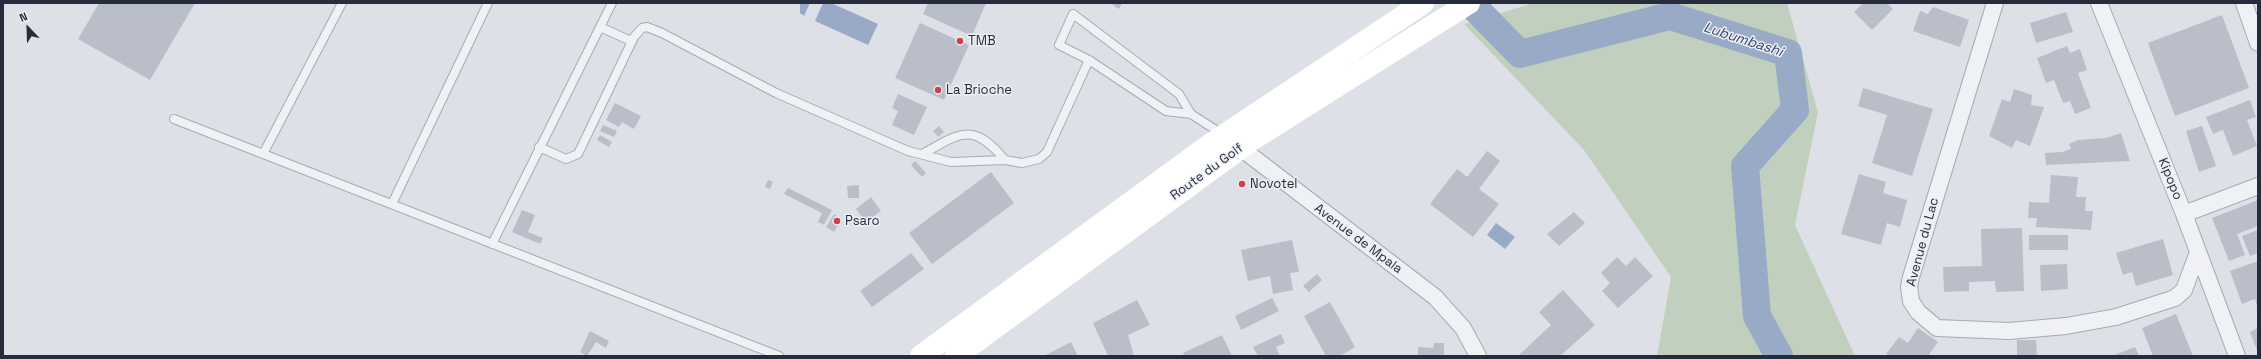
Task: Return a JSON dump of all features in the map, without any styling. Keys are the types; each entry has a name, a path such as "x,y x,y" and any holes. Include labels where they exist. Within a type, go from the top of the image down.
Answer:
{"main road":[{"path":"921,356 1232,142 1423,3"},
{"name":"Route du Golf","path":"956,356 1232,142 1469,3"}],"street":[{"name":"Avenue du Lac","path":"1995,3 1910,277 1910,293 1918,312 1937,328 2009,331 2066,326 2116,316 2175,298 2184,290 2198,252"},
{"name":"Kipopo","path":"2099,3 2184,214 2237,356"},
{"path":"2244,3 2258,43"},
{"name":"Avenue de Mpala","path":"1232,142 1435,297 1463,328 1478,356"},
{"path":"2184,214 2258,186"}],"lane":[{"path":"263,154 342,3"},
{"path":"392,204 488,3"},
{"path":"492,244 612,3"},
{"path":"1191,114 1166,111 1089,60 1059,45 1073,14 1179,94 1191,114 1232,142"},
{"path":"600,26 631,42"},
{"path":"539,147 566,159 578,154 631,42 637,32 642,28 647,27 776,92 908,151 951,162 1005,160 1022,163 1031,162 1047,152 1089,60"},
{"path":"174,119 779,356"},
{"path":"922,154 957,136 967,133 986,141 1005,160"}],"green space":[{"path":"1534,3 1787,3 1818,112 1795,225 1855,356 1657,356 1671,277 1584,150 1464,24"}],"water":[{"path":"800,3 810,3 804,16 800,13"},
{"path":"823,3 831,3 878,24 868,45 815,21"},
{"path":"1496,223 1515,237 1505,249 1487,235"}],"building":[{"path":"99,3 195,3 150,80 78,39"},
{"path":"928,3 986,3 972,36 923,14"},
{"path":"1110,3 1122,3 1119,9"},
{"path":"1863,3 1887,3 1893,9 1872,30 1854,12"},
{"path":"1933,7 1969,20 1960,47 1913,31 1920,11 1928,14"},
{"path":"2066,12 2073,32 2036,43 2030,23"},
{"path":"2222,15 2249,88 2175,116 2148,43"},
{"path":"920,23 969,45 944,100 895,78"},
{"path":"2067,46 2070,53 2080,49 2087,70 2078,73 2091,108 2075,114 2070,101 2063,103 2054,80 2046,83 2037,58"},
{"path":"1863,88 1933,109 1912,176 1872,163 1887,115 1858,106"},
{"path":"2014,89 2032,95 2031,105 2044,107 2030,146 2016,140 2012,148 1989,136 2002,99 2010,102"},
{"path":"898,94 927,107 914,135 892,125 898,111 892,108"},
{"path":"2250,100 2256,117 2247,120 2257,146 2233,156 2223,130 2213,134 2206,117"},
{"path":"615,103 641,116 634,129 622,122 619,127 606,120"},
{"path":"603,125 617,131 614,137 600,131"},
{"path":"939,126 944,132 938,137 933,131"},
{"path":"2202,126 2216,166 2199,172 2186,131"},
{"path":"2121,133 2130,161 2046,165 2045,153 2062,152 2071,149 2069,144 2078,140 2106,138"},
{"path":"600,135 612,142 609,147 597,140"},
{"path":"1487,151 1500,161 1479,189 1499,204 1473,237 1430,204 1457,169 1467,177"},
{"path":"915,161 926,173 922,177 911,165"},
{"path":"991,172 1014,203 932,264 909,233"},
{"path":"1859,174 1886,182 1883,193 1907,200 1900,227 1887,223 1881,245 1841,234"},
{"path":"2051,175 2078,177 2076,197 2086,197 2085,211 2093,211 2091,230 2036,227 2037,218 2028,218 2029,202 2049,203"},
{"path":"768,180 773,182 770,189 765,187"},
{"path":"859,185 859,198 848,198 847,186"},
{"path":"788,188 832,210 824,225 818,222 822,213 784,194"},
{"path":"871,197 881,211 866,222 856,209"},
{"path":"2258,200 2258,226 2237,234 2245,255 2229,261 2212,218"},
{"path":"522,210 535,215 528,232 543,238 540,244 512,232"},
{"path":"1574,212 1585,223 1559,246 1547,234"},
{"path":"834,214 842,219 834,232 826,227"},
{"path":"2022,228 2024,291 1996,292 1995,281 1969,282 1969,291 1944,292 1943,267 1982,266 1981,229"},
{"path":"2258,230 2258,253 2250,256 2242,236"},
{"path":"2029,235 2068,235 2068,250 2029,250"},
{"path":"2163,239 2173,275 2136,286 2132,272 2123,275 2116,253"},
{"path":"1292,240 1299,272 1290,273 1293,290 1273,294 1270,276 1248,281 1241,250"},
{"path":"911,253 924,269 872,307 860,291"},
{"path":"1617,257 1626,266 1635,257 1653,276 1618,308 1602,291 1610,283 1601,273"},
{"path":"2258,261 2258,309 2255,299 2242,304 2230,271"},
{"path":"2067,264 2068,289 2041,291 2040,265"},
{"path":"1317,274 1322,280 1309,292 1303,286"},
{"path":"1563,290 1595,325 1560,356 1520,356 1519,355 1551,325 1539,312"},
{"path":"1272,298 1279,311 1241,330 1235,316"},
{"path":"1137,300 1150,325 1128,335 1134,356 1108,356 1093,323"},
{"path":"1330,302 1355,347 1340,356 1326,356 1304,316"},
{"path":"2176,314 2193,356 2153,356 2142,328"},
{"path":"1918,328 1938,342 1928,356 1889,356 1886,354 1899,337 1908,343"},
{"path":"2258,328 2258,353 2250,332"},
{"path":"590,331 609,341 606,348 596,342 587,356 580,352"},
{"path":"1281,334 1285,343 1276,347 1280,356 1258,356 1253,347"},
{"path":"1222,335 1232,356 1185,356 1183,353"},
{"path":"2017,340 2036,340 2037,356 2017,356"},
{"path":"1071,342 1078,356 1044,356"},
{"path":"1434,343 1444,343 1444,356 1418,356 1418,347 1433,348"},
{"path":"2135,347 2139,356 2112,356"}],"waterway":[{"name":"Lubumbashi","path":"1470,3 1520,54 1670,16 1788,53 1795,110 1745,166 1757,316 1779,356"}],"place":[{"name":"TMB","path":"960,41"},
{"name":"La Brioche","path":"938,90"},
{"name":"Novotel","path":"1242,184"},
{"name":"Psaro","path":"837,221"}]}
